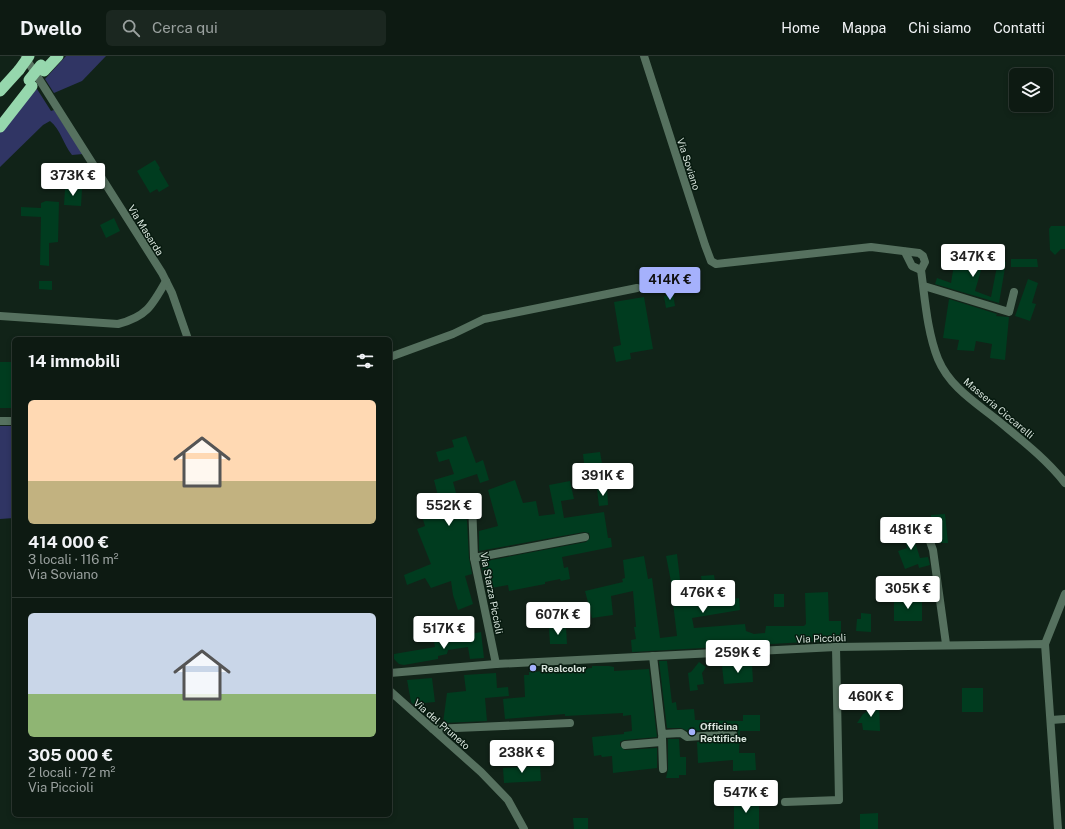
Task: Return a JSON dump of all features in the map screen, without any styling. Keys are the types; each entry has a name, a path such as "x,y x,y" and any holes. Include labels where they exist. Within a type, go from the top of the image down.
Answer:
{"highway":[{"path":"0,91 19,70 29,56"},
{"path":"0,127 44,64 58,56"},
{"path":"0,114 30,83"}],"street":[{"name":"Via Masarda","path":"24,56 166,281 187,337"},
{"name":"Via Soviano","path":"644,56 711,260 716,264 727,262"},
{"name":"Masseria Ciccarelli","path":"727,262 871,247 919,253 923,256 925,262 921,270 932,341 945,372 954,384 1042,457 1065,484"},
{"path":"905,252 912,266 921,270"},
{"path":"0,316 118,324 135,320 147,311 157,298 166,281"},
{"path":"924,286 1009,312 1014,292"},
{"path":"392,356 453,334 484,319 637,288"},
{"path":"0,421 12,421"},
{"name":"Via Starza Piccioli","path":"472,501 474,558 496,664"},
{"path":"927,533 933,550 946,644"},
{"path":"474,558 585,537"},
{"path":"1058,829 1045,644 1065,594"},
{"name":"Via Piccioli","path":"392,673 496,664 836,647 946,644 1045,644"},
{"path":"785,802 839,800 836,647"},
{"path":"652,656 662,734 661,742 663,769"},
{"name":"Via del Pruneto","path":"392,693 481,772 508,800 524,829"},
{"path":"1051,720 1065,719"},
{"path":"433,730 570,723"},
{"path":"662,734 681,733 687,737 733,734"},
{"path":"625,745 661,742"}],"shaded area":[{"path":"66,56 106,56 82,81 54,93 45,79"},
{"path":"37,89 51,111 54,110 83,154 72,155 57,129 50,121 43,125 0,167 0,129"},
{"path":"0,426 12,426 12,518 0,519"}],"building":[{"path":"155,160 169,186 159,192 157,189 150,193 137,171"},
{"path":"65,189 82,189 81,206 64,205"},
{"path":"46,201 59,202 58,242 49,243 49,266 40,265 41,217 21,216 21,207 41,208 41,203"},
{"path":"114,218 120,231 106,238 100,225"},
{"path":"1051,226 1065,226 1065,249 1061,249 1055,255 1050,250 1049,229"},
{"path":"955,258 984,260 975,291 991,297 998,261 1006,262 999,303 935,284 937,278 951,283"},
{"path":"1011,259 1037,259 1038,267 1011,267"},
{"path":"1028,279 1038,283 1032,303 1036,304 1030,321 1015,316"},
{"path":"39,281 52,281 52,290 39,289"},
{"path":"673,294 675,306 666,308 664,296"},
{"path":"644,297 653,349 630,353 631,359 616,362 613,347 621,345 614,302"},
{"path":"949,299 997,314 996,316 1009,317 1005,360 990,358 992,344 976,341 974,351 957,350 959,340 943,338"},
{"path":"0,362 12,362 12,408 0,408"},
{"path":"466,436 476,463 483,460 489,480 480,483 477,474 453,482 458,500 462,500 467,521 469,558 472,574 465,576 473,604 458,610 453,595 451,581 431,588 425,578 407,585 404,575 431,564 417,529 425,526 419,507 439,500 434,480 454,474 449,459 439,462 436,452 454,447 452,440"},
{"path":"600,452 603,469 585,472 583,454"},
{"path":"515,480 523,503 536,501 539,516 555,514 549,485 570,481 574,499 561,501 564,518 604,512 608,538 611,538 612,547 562,557 564,568 568,567 570,579 561,581 560,579 545,582 545,584 509,591 508,585 486,589 481,562 586,542 590,538 589,533 584,532 479,551 479,531 498,526 488,490"},
{"path":"607,487 608,505 599,506 597,489"},
{"path":"945,514 948,543 938,543 937,523 931,523 931,515"},
{"path":"909,523 920,558 928,557 930,565 919,568 918,564 905,569 898,551 907,548 901,526"},
{"path":"677,554 681,588 702,584 701,576 714,575 718,598 723,598 723,600 739,598 740,610 692,618 694,628 745,624 746,631 754,634 765,633 766,626 804,626 806,624 805,593 828,592 829,621 841,621 841,640 632,652 631,640 636,639 634,627 636,627 633,591 611,596 613,615 592,618 585,591 623,582 622,579 625,578 623,560 644,556 648,579 652,578 660,638 677,636 673,603 675,602 666,556"},
{"path":"774,594 784,594 784,607 774,607"},
{"path":"894,599 922,600 922,621 894,621"},
{"path":"861,613 871,614 871,632 856,631 857,619 861,619"},
{"path":"566,627 567,644 550,644 549,628"},
{"path":"481,632 484,658 470,659 468,647 448,650 447,654 438,656 438,659 404,665 399,664 394,659 394,654 435,647 434,641"},
{"path":"659,661 667,661 672,703 676,702 677,710 694,709 695,720 743,721 743,715 760,715 760,731 740,731 739,753 755,753 756,770 733,771 733,760 698,763 697,742 736,739 738,733 735,729 688,731 681,728 667,728"},
{"path":"699,662 706,667 702,673 704,684 697,685 698,690 690,691 688,673 691,672"},
{"path":"752,664 753,682 724,684 722,666"},
{"path":"592,666 614,667 614,671 649,669 657,737 624,740 620,742 620,746 625,750 657,748 657,768 613,773 612,756 594,756 592,737 624,734 624,732 632,731 631,715 623,716 623,713 565,716 565,714 505,719 503,699 525,697 524,675 529,675 529,672 592,668"},
{"path":"496,673 497,688 508,687 509,696 485,698 487,721 443,723 447,693 466,691 464,675"},
{"path":"432,678 435,702 413,704 411,702 407,680"},
{"path":"962,688 983,688 983,712 962,712"},
{"path":"871,701 879,701 880,731 863,730 862,723 857,723 863,714 871,709"},
{"path":"668,739 679,739 680,757 686,757 686,775 679,775 679,778 666,778 668,769"},
{"path":"540,766 541,781 504,783 503,768"},
{"path":"734,800 759,800 759,829 734,829"},
{"path":"878,813 878,829 860,829 860,814"},
{"path":"573,818 588,818 588,829 574,829"}],"place":[{"name":"Realcolor","path":"533,668"},
{"name":"Officina Rettifiche","path":"692,732"}]}
